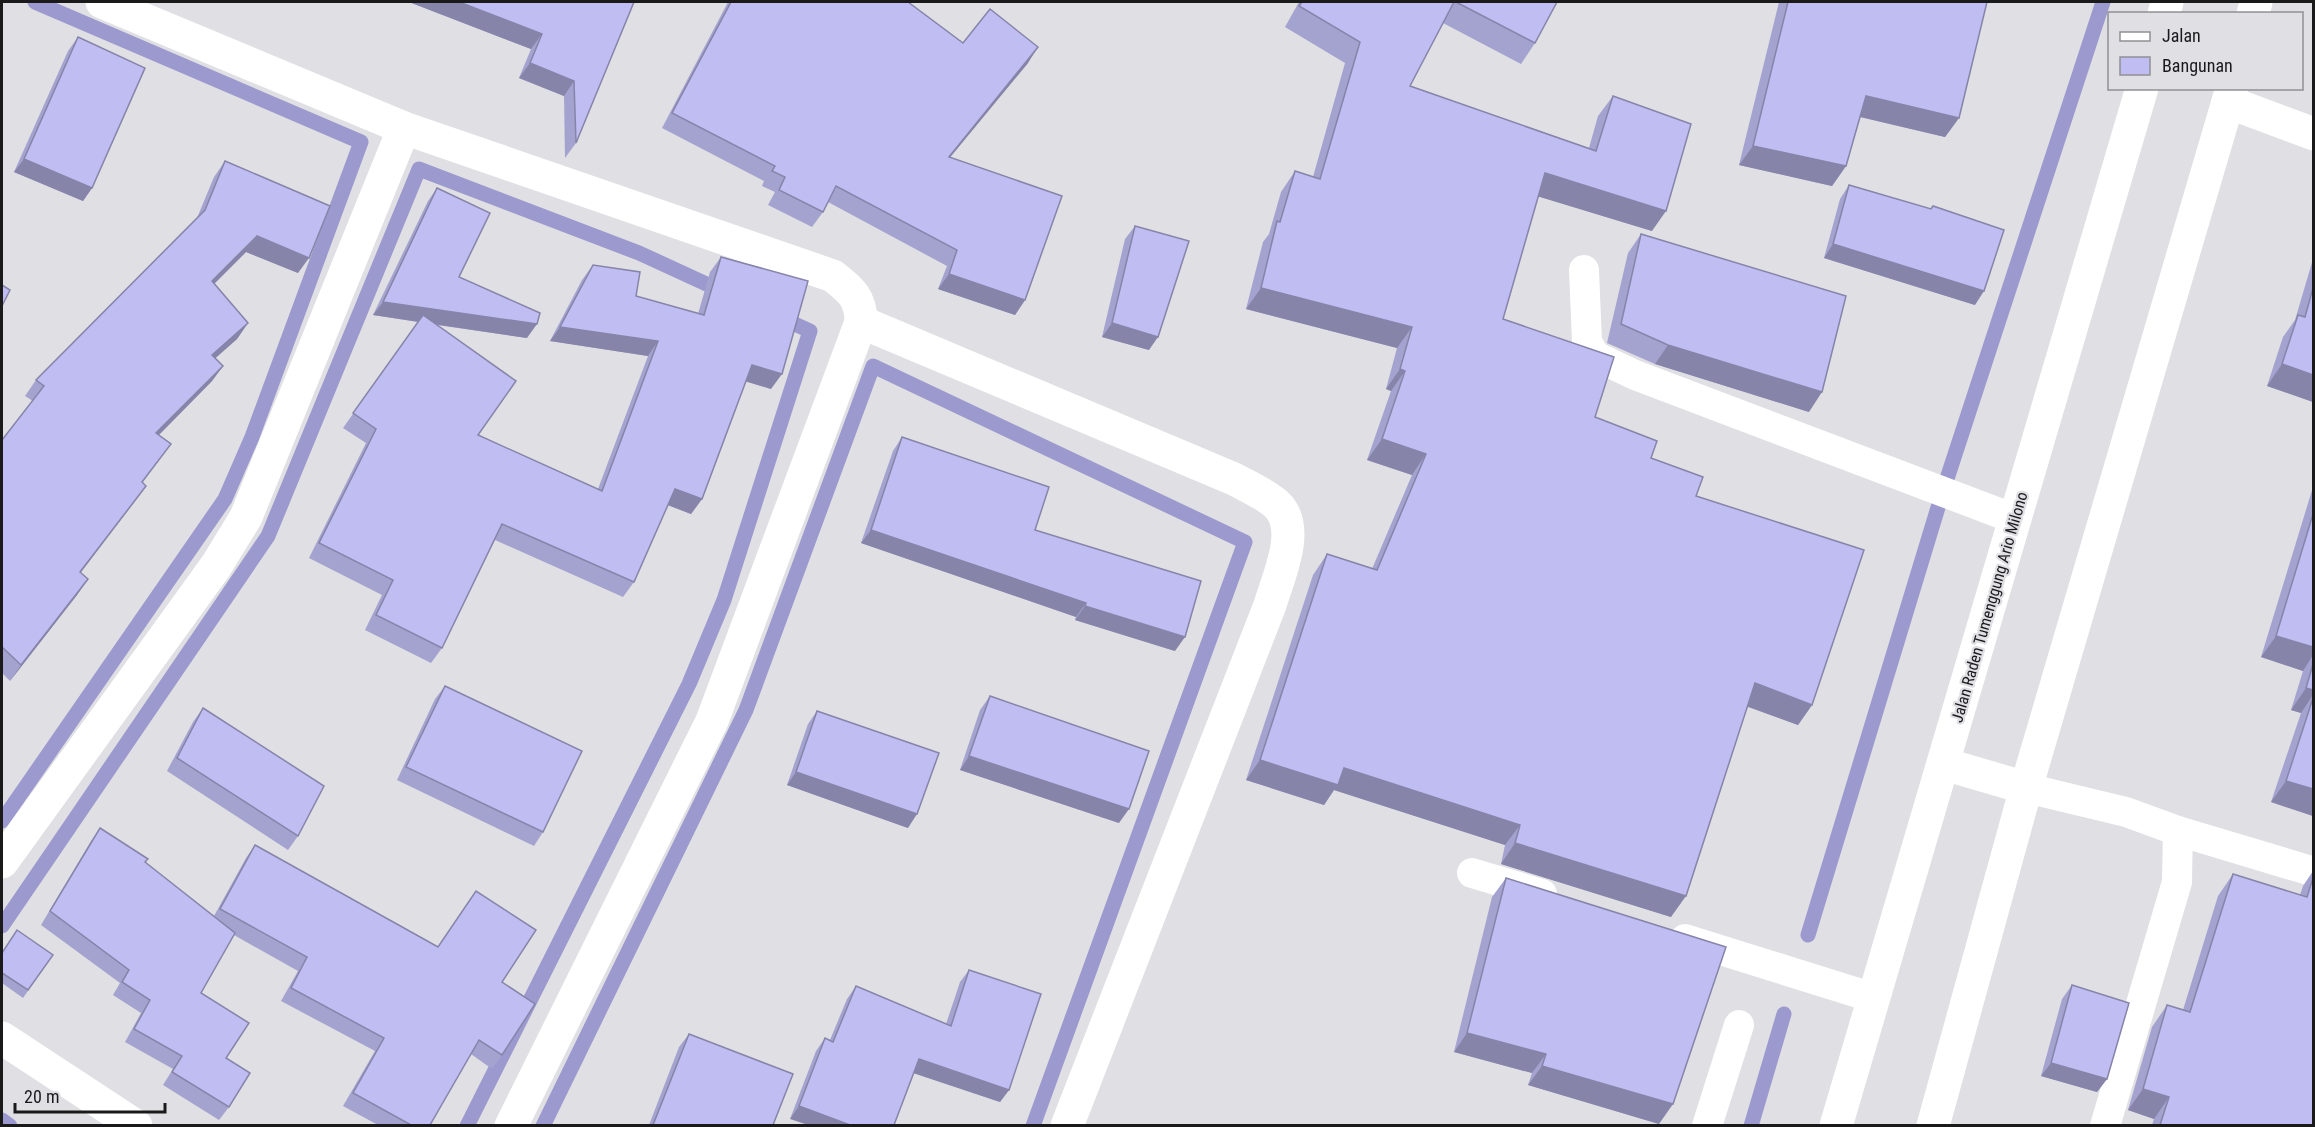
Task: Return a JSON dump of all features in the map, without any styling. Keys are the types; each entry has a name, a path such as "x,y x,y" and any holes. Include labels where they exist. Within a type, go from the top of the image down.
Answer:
{"main road":[{"path":"102,2 404,128 833,276 854,292 861,308 861,322 711,721 511,1125"},
{"name":"Jalan Raden Tumenggung Ario Milono","path":"1836,1125 2141,90"},
{"path":"1933,1125 2026,788 2230,95 2313,134"},
{"path":"2,862 216,566 246,517 404,128"},
{"path":"861,322 1234,479 1275,503 1285,516 1288,541 1270,605 1067,1125"},
{"path":"1944,764 2026,788"},
{"path":"2,1038 136,1125"}],"lane":[{"path":"1584,270 1587,342 1594,356 1635,375 2015,519"},
{"path":"2026,788 2126,812 2178,831 2308,870"},
{"path":"2105,1125 2177,882 2178,831"},
{"path":"1472,873 1572,904"},
{"path":"1661,932 1874,998"},
{"path":"1707,1125 1739,1025"}],"building":[{"path":"459,2 634,2 576,143 574,81 530,63 542,34"},
{"path":"731,2 908,2 963,43 990,9 1038,47 949,157 1062,196 1025,300 949,274 957,250 836,186 823,212 779,190 785,177 772,171 775,166 672,113"},
{"path":"1302,2 1454,2 1410,86 1596,151 1613,96 1691,124 1666,211 1545,173 1503,319 1614,357 1595,417 1657,441 1651,458 1703,477 1696,496 1864,550 1812,705 1755,683 1686,896 1515,843 1520,825 1344,768 1338,785 1260,760 1327,554 1377,570 1426,454 1382,439 1405,371 1400,369 1412,327 1261,288 1277,221 1280,222 1295,171 1320,179 1360,42 1299,6"},
{"path":"1456,2 1557,2 1535,43"},
{"path":"1788,2 1987,2 1959,118 1866,96 1846,166 1753,146"},
{"path":"78,37 145,68 92,188 24,159"},
{"path":"225,161 330,206 309,258 257,236 212,281 248,323 212,355 223,366 156,433 171,444 142,482 146,486 80,572 88,579 21,665 2,647 2,440 44,386 36,380 205,210"},
{"path":"1849,185 1931,209 1933,206 2004,230 1984,291 1833,244"},
{"path":"437,188 490,213 459,277 540,313 537,324 383,302"},
{"path":"1135,226 1189,241 1158,337 1112,323"},
{"path":"1641,234 1846,296 1822,392 1668,345 1621,324"},
{"path":"721,257 808,281 782,374 752,365 702,499 675,489 634,582 502,524 442,648 376,615 393,580 319,543 376,429 353,413 423,315 516,381 478,435 602,491 658,341 560,327 593,265 640,272 636,296 704,315"},
{"path":"2,285 10,290 2,306"},
{"path":"2313,288 2313,375 2282,364 2298,315 2305,317"},
{"path":"902,437 1049,487 1035,530 1201,581 1185,637 1085,606 1086,603 871,530"},
{"path":"2313,514 2313,647 2276,636"},
{"path":"2313,664 2313,690 2306,688"},
{"path":"445,686 582,751 543,832 406,767"},
{"path":"990,696 1149,751 1129,809 969,756"},
{"path":"2313,698 2313,789 2286,781"},
{"path":"203,708 324,786 298,836 177,758"},
{"path":"817,711 939,753 917,814 796,772"},
{"path":"100,828 148,859 145,862 235,933 201,993 249,1023 226,1058 250,1073 229,1107 172,1072 182,1056 134,1029 150,1000 122,982 129,970 50,911"},
{"path":"255,845 438,947 476,891 536,930 502,982 535,1004 502,1055 479,1040 430,1125 411,1125 353,1093 384,1038 291,988 307,957 220,909"},
{"path":"2233,874 2307,897 2313,878 2313,1125 2160,1125 2169,1097 2143,1089 2167,1005 2190,1012"},
{"path":"1506,878 1726,947 1673,1104 1542,1066 1546,1054 1467,1033"},
{"path":"17,930 53,955 28,990 2,973 2,953"},
{"path":"969,970 1041,994 1009,1090 919,1059 894,1125 850,1125 799,1106 825,1038 833,1042 856,986 951,1026"},
{"path":"2072,985 2129,1003 2107,1079 2051,1063"},
{"path":"689,1034 793,1074 773,1125 653,1125"}],"waterway":[{"path":"2,821 225,499 252,437 361,142 35,2"},
{"path":"1808,935 1943,491 2103,2"},
{"path":"2,926 268,536 419,169 639,253 726,293"},
{"path":"467,1126 689,684 724,600 810,331 777,316"},
{"path":"543,1126 746,710 873,366 1245,542 1033,1126"},
{"path":"1751,1126 1784,1014"},
{"path":"2,1120 10,1126"}]}
